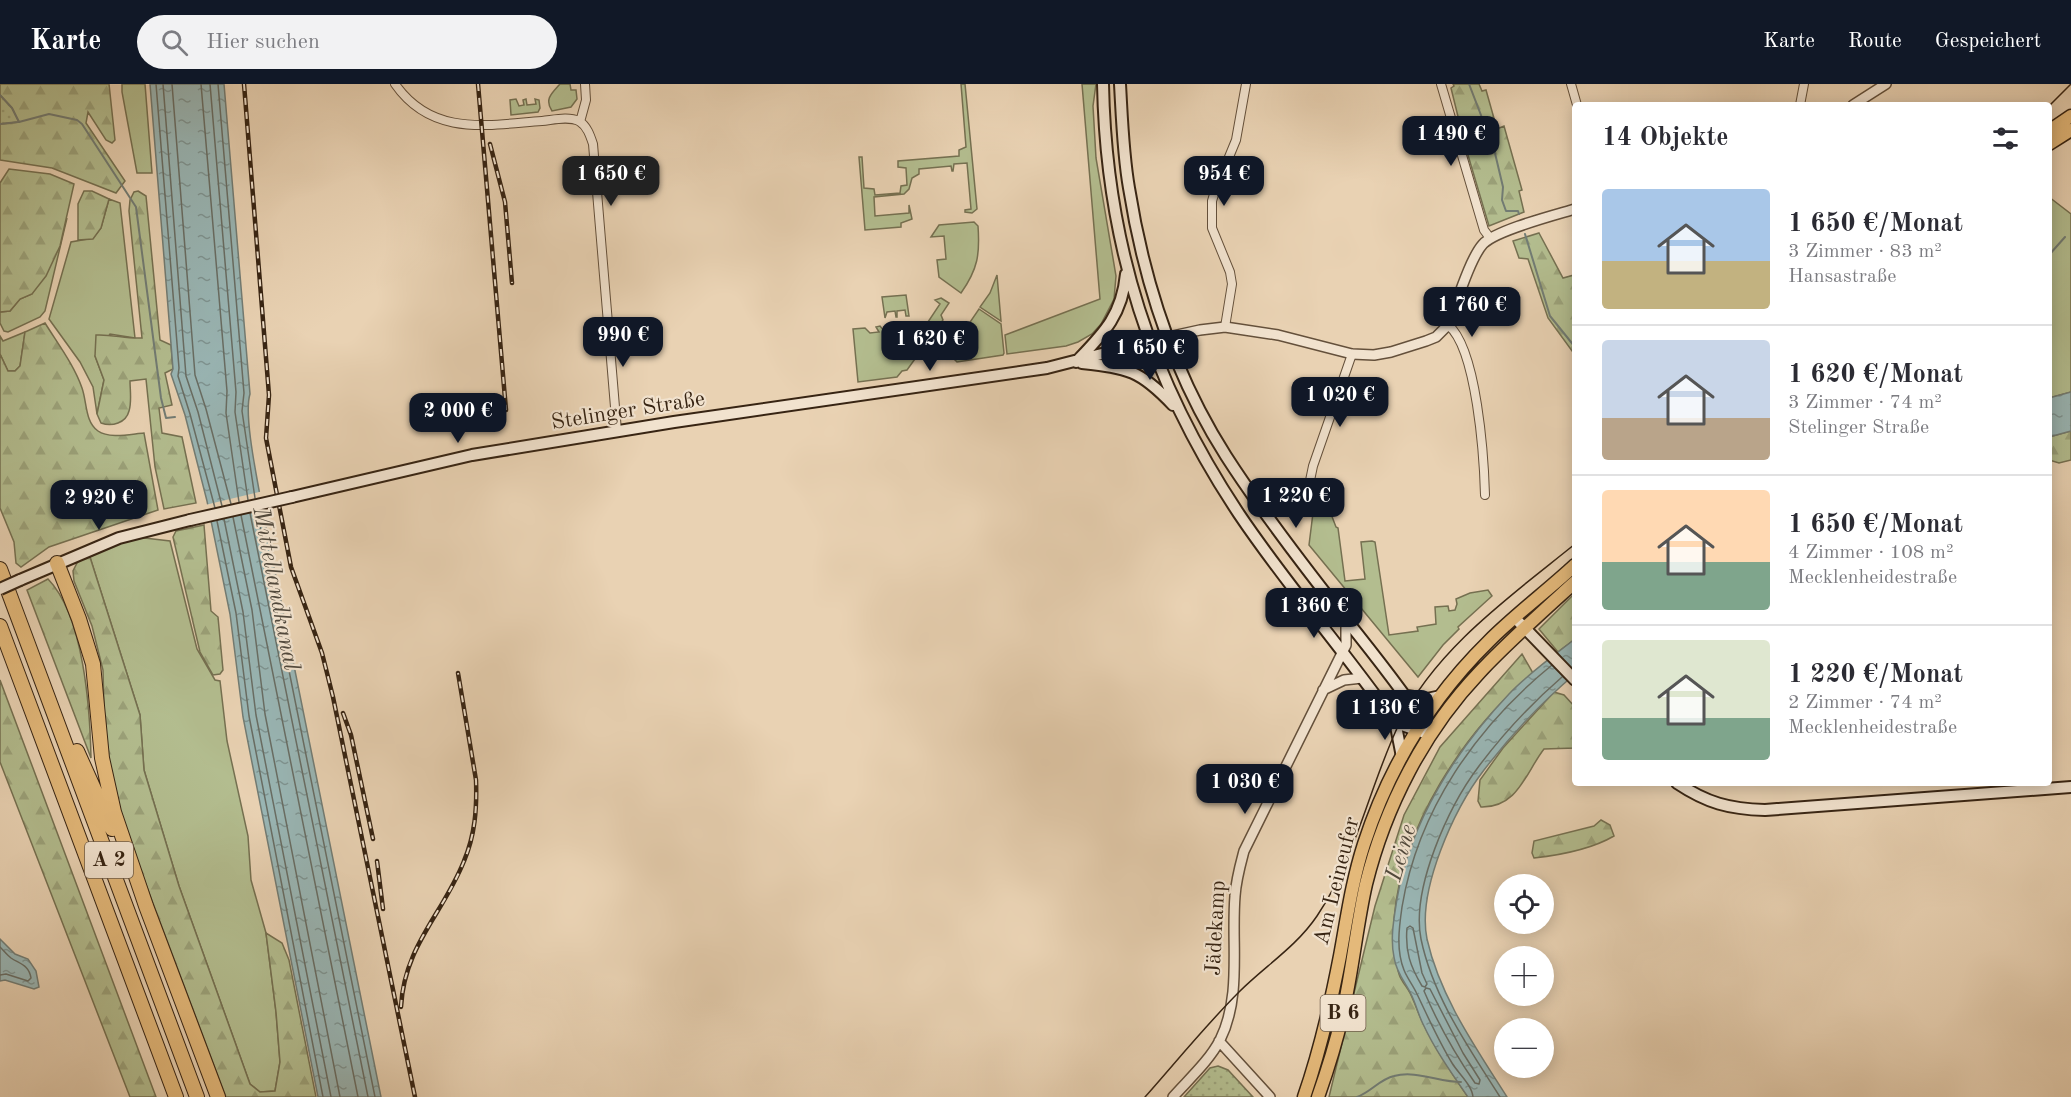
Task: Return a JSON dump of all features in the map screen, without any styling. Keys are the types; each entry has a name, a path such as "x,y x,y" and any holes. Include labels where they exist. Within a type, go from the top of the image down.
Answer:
{"highway":[{"path":"57,564 79,619 93,664 107,786 146,906 218,1097"},
{"name":"A 2","path":"0,569 197,1097"},
{"path":"20,623 146,906"},
{"name":"A 2","path":"0,626 176,1097"}],"main road":[{"path":"1103,84 1105,146 1110,192 1127,268 1149,342 1178,409 1208,465 1240,515 1395,721 1402,757"},
{"path":"1120,84 1129,188 1146,271 1168,337 1194,397 1225,454 1289,545 1407,696 1419,726"},
{"path":"2052,129 2071,116"},
{"path":"2052,142 2071,130"},
{"path":"1075,362 1111,324 1124,293 1127,268"},
{"name":"Stelinger Straße","path":"0,590 119,538 472,455 617,431 1028,372 1168,337"},
{"path":"1075,362 1112,366 1137,374 1154,385 1178,409"},
{"name":"Am Leineufer","path":"1304,1097 1333,992 1354,882 1376,808 1419,726 1468,662 1572,568"},
{"name":"Am Leineufer","path":"1318,1097 1347,994 1366,886 1376,851 1401,787 1431,734 1478,674 1572,585"},
{"path":"1515,618 1572,677"},
{"path":"1407,696 1419,699 1441,696"},
{"path":"1395,721 1419,726 1431,734"},
{"path":"1683,786 1714,803 1736,809 1765,810 2071,787"}],"street":[{"path":"395,84 407,99 428,113 467,126 566,119 580,122 589,131 593,144 617,431"},
{"path":"580,122 586,100 585,84"},
{"path":"1225,327 1232,284 1230,272 1212,228 1212,201 1236,140 1246,84"},
{"path":"1441,84 1481,220 1490,238"},
{"path":"1571,84 1576,102"},
{"path":"1801,102 1804,84"},
{"path":"1858,102 1886,84"},
{"path":"1168,337 1225,327 1278,335 1352,354 1374,355 1406,348 1436,337 1448,325 1476,253 1490,238 1572,210"},
{"path":"1448,325 1457,335 1475,390 1482,444 1485,495"},
{"path":"1307,495 1313,466 1352,354"},
{"name":"Jädekamp","path":"1173,1097 1207,1059 1219,1041 1226,1023 1233,993 1234,895 1237,874 1244,851 1342,651 1347,638 1346,619"},
{"path":"1323,690 1344,680 1362,678"},
{"path":"1219,1041 1270,1097"}],"green space":[{"path":"0,84 109,84 115,140 112,143 106,140 88,112 86,123 125,181 116,193 52,168 0,160"},
{"path":"122,84 145,84 152,173 137,173"},
{"path":"560,84 570,84 571,90 576,90 577,99 571,107 552,111 549,100"},
{"path":"961,84 965,84 977,209 972,213 965,212 971,209 967,163 954,164 953,171 951,166 919,169 919,174 912,178 909,189 904,194 874,197 875,216 909,213 909,205 912,219 901,223 901,227 865,230 859,157 862,157 864,188 874,189 875,195 900,193 901,186 907,185 906,168 898,167 898,161 959,156 959,150 966,147"},
{"path":"1082,84 1096,84 1093,106 1096,158 1116,276 1114,299 1101,324 1092,334 1078,342 1066,346 1007,354 1005,335 1100,299"},
{"path":"1453,84 1479,84 1482,91 1486,90 1497,129 1504,126 1522,190 1519,191 1524,212 1489,226 1465,145 1451,88"},
{"path":"0,95 12,108 19,122 0,124"},
{"path":"516,99 519,106 524,105 523,100 526,99 527,105 536,104 535,99 539,100 540,108 538,112 511,115 510,100"},
{"path":"9,169 50,174 74,184 60,246 46,276 32,294 20,299 10,311 0,312 0,183"},
{"path":"84,191 92,191 109,199 101,228 93,239 78,240 78,204"},
{"path":"138,191 146,196 160,340 171,345 173,369 165,373 172,405 159,408 162,433 182,437 196,503 164,509 155,467 146,379 130,381 130,407 122,421 114,424 101,423 97,414 104,380 95,356 96,335 142,338 129,211 130,200 134,192"},
{"path":"109,199 120,203 135,338 110,334 95,356 104,380 97,414 93,387 80,362 49,319 71,242 93,238 101,228"},
{"path":"2052,199 2071,214 2071,392 2052,397"},
{"path":"67,218 45,311 40,317 8,332 4,331 0,323 0,312 10,311 20,299 32,294 60,246"},
{"path":"974,222 978,226 977,261 961,293 939,277 937,260 946,259 944,236 931,237 939,225"},
{"path":"1539,233 1563,278 1572,276 1572,351 1548,318 1528,259 1519,258 1513,241"},
{"path":"997,275 1001,321 980,307 990,293"},
{"path":"906,295 909,316 906,316 905,310 897,311 897,317 895,311 887,312 885,318 882,297"},
{"path":"941,298 949,303 941,315 943,320 907,370 902,371 897,377 858,382 853,329 865,328 870,333 879,332 876,327 880,326 885,332 894,331 890,326 894,325 900,331 909,330 907,324 928,322 940,304 935,300"},
{"path":"979,309 1001,324 1004,353 957,362 952,357 953,347"},
{"path":"45,323 79,379 94,427 108,435 144,433 158,510 49,547 21,567 16,563 14,542 0,508 0,354 8,371 15,371 20,366 25,332"},
{"path":"25,332 20,366 15,371 8,371 0,354 0,336 3,341"},
{"path":"2071,431 2071,460 2059,463 2052,461 2052,436"},
{"path":"1315,512 1321,515 1331,514 1338,528 1345,581 1365,579 1361,542 1375,542 1389,635 1418,631 1417,627 1436,624 1435,607 1448,606 1449,611 1455,610 1456,599 1470,593 1488,590 1492,596 1458,627 1459,629 1418,677 1309,545"},
{"path":"204,525 211,611 218,617 223,670 220,674 213,675 200,652 173,537 176,531"},
{"path":"136,537 170,541 197,649 215,680 220,681 227,741 248,836 251,880 266,933 280,1062 275,1091 260,1092 250,1084 179,886 144,770 140,715 89,554"},
{"path":"89,554 140,715 144,770 179,886 250,1084 260,1092 275,1091 280,1062 266,933 282,943 289,960 316,1097 226,1097 119,813 110,776 103,670 92,626 74,581 73,571 78,561"},
{"path":"48,579 60,595 77,639 83,664 89,715 91,758 27,590"},
{"path":"1572,596 1572,641 1558,652 1539,629"},
{"path":"1522,654 1533,673 1507,697 1460,752 1423,816 1409,849 1399,884 1394,919 1400,977 1433,1042 1468,1097 1329,1097 1375,906 1404,815 1440,747"},
{"path":"0,680 156,1097 130,1097 0,762"},
{"path":"1554,692 1564,695 1572,704 1572,748 1544,749 1520,787 1512,795 1504,802 1494,806 1481,807 1478,801 1480,780 1503,748"},
{"path":"1601,820 1610,825 1614,836 1575,851 1534,858 1532,853 1534,841 1594,826"},
{"path":"1218,1066 1228,1070 1253,1097 1184,1097 1210,1068"}],"water":[{"name":"Mittellandkanal","path":"150,84 224,84 250,394 248,404 252,452 381,1097 318,1097 243,717 230,614 207,501 185,415 171,374 173,369"},
{"path":"2071,392 2071,431 2052,436 2052,397"},
{"path":"1572,641 1572,677 1527,719 1473,786 1440,851 1427,897 1425,919 1427,939 1441,981 1460,1021 1507,1097 1468,1097 1433,1043 1399,972 1392,943 1393,928 1403,870 1424,815 1454,763 1471,739 1516,687"},
{"path":"0,939 15,954 28,959 36,971 39,987 34,989 5,980 0,981"}],"pier":[{"path":"263,491 266,509 208,522 205,505"}],"waterway":[{"path":"1469,84 1494,149 1503,187 1502,200 1506,211 1518,211 1519,214"},
{"path":"0,95 12,108 19,122 49,114 77,120 82,124 136,207 161,398 166,418 175,417"},
{"path":"0,124 18,122"},
{"path":"1525,234 1550,316 1572,343"},
{"path":"2052,252 2065,237"},
{"path":"1357,1097 1394,1076 1411,1074 1461,1082"}],"tram line":[{"path":"2052,103 2071,84"},
{"path":"1145,1097 1203,1030 1249,983 1290,947 1317,916 1342,870 1399,724 1414,697 1433,671 1477,625 1572,546"}],"railway":[{"path":"244,84 269,395 266,438 291,567 322,653 333,697 415,1097"},
{"path":"478,84 506,410"},
{"path":"490,144 505,202 512,283"},
{"path":"401,1007 409,966 455,880 468,851 473,832 476,812 476,780 458,673"},
{"path":"343,713 351,735 373,839"},
{"path":"377,861 383,909"}],"water label":[{"name":"Leine","path":"1402,853"}]}
